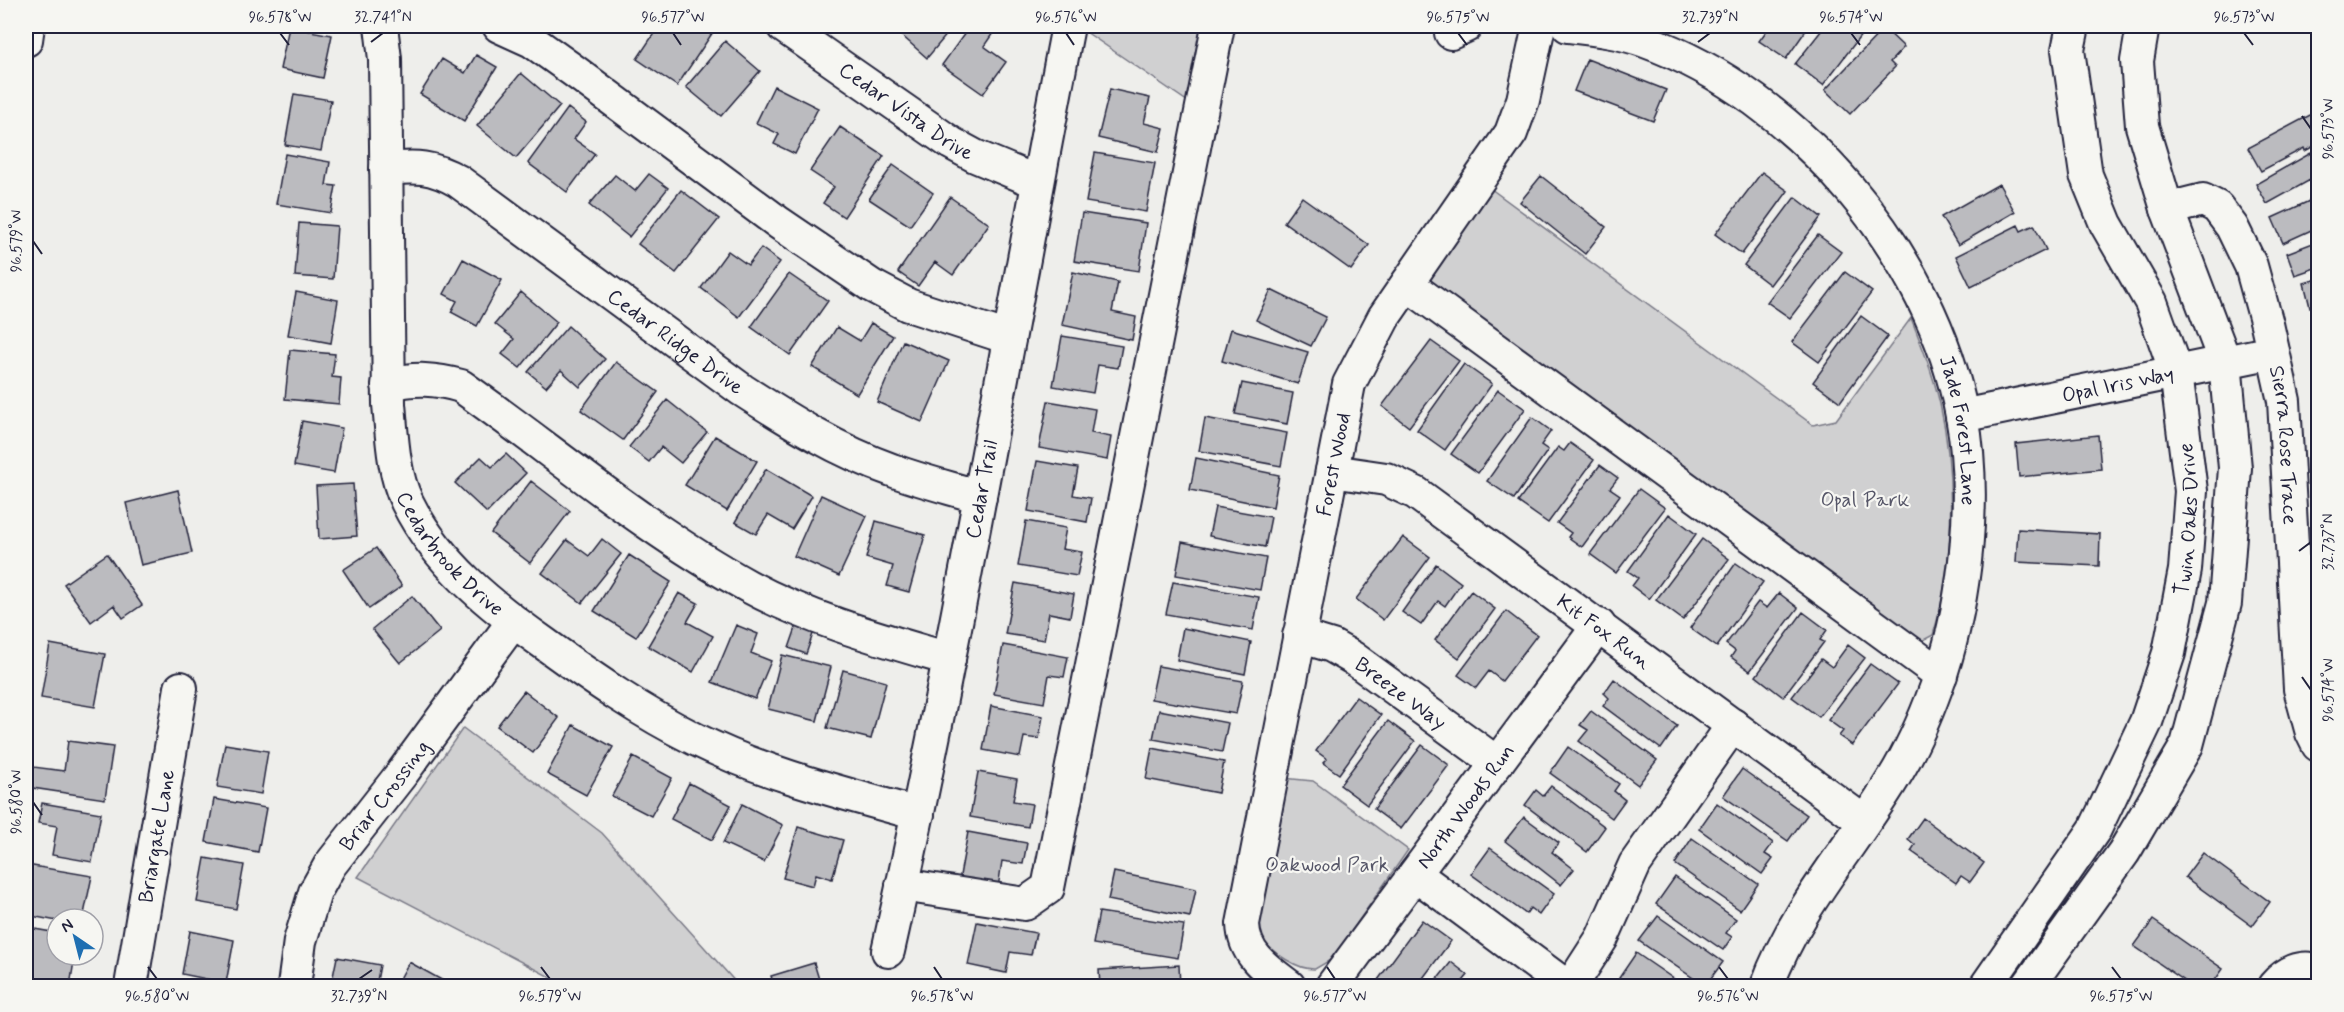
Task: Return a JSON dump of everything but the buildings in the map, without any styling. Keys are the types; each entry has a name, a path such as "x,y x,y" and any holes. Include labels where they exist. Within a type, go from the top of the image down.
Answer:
{"street":[{"path":"26,40 28,26"},
{"name":"Cedarbrook Drive","path":"381,26 385,59 388,385 394,457 406,500 438,551 465,581 513,622 616,695 697,740 790,778 918,814"},
{"path":"499,26 532,41 779,223 872,286 908,305 1009,338"},
{"name":"Cedar Vista Drive","path":"783,26 951,143 975,156 1037,182"},
{"name":"Cedar Trail","path":"888,951 918,814 981,497 1037,182 1068,26"},
{"path":"902,885 1025,904 1048,888 1218,26"},
{"name":"Forest Wood","path":"1289,987 1264,968 1247,947 1243,924 1349,384 1365,348 1511,133 1523,100 1539,26"},
{"name":"Jade Forest Lane","path":"1568,26 1605,30 1646,41 1700,66 1753,100 1792,129 1834,169 1876,222 1921,295 1944,348 1962,416 1967,474 1966,554 1954,624 1941,675 1899,769 1791,930 1767,987"},
{"name":"Twin Oaks Drive","path":"1986,987 2095,829 2146,722 2169,653 2185,570 2191,491 2176,372 2151,302 2106,224 2086,174 2068,50 2073,26"},
{"path":"2028,987 2124,852 2187,745 2225,603 2235,468 2225,362 2167,209 2142,126 2137,61 2143,26"},
{"name":"Cedar Ridge Drive","path":"386,169 415,166 436,169 458,181 651,324 790,421 841,448 892,470 981,497"},
{"name":"Sierra Rose Trace","path":"2167,209 2203,200 2217,207 2232,227 2251,266 2284,401 2300,689 2312,733 2319,745"},
{"path":"1407,284 1941,675"},
{"name":"Opal Iris Way","path":"1962,416 2273,352"},
{"path":"388,385 404,380 438,379 461,386 654,526 749,586 820,619 949,659"},
{"name":"Kit Fox Run","path":"1332,471 1386,479 1416,493 1599,625 1863,821"},
{"name":"Briar Crossing","path":"294,987 303,931 315,892 330,865 403,772 513,622"},
{"name":"North Woods Run","path":"1332,987 1599,625"},
{"name":"Breeze Way","path":"1299,636 1332,646 1353,658 1497,763"},
{"name":"Briargate Lane","path":"131,987 181,688"},
{"path":"1571,987 1602,938 1635,864 1733,725"},
{"path":"1415,874 1566,987"}],"green space":[{"path":"1088,26 1214,26 1197,108 1086,32"},
{"name":"Opal Park","path":"1487,186 1813,425 1836,420 1911,318 1940,404 1949,460 1949,550 1940,608 1933,635 1918,643 1421,280"},
{"path":"463,728 602,833 739,986 560,986 554,979 358,877"},
{"name":"Oakwood Park","path":"1283,778 1313,781 1408,850 1332,959 1315,969 1301,967 1279,955 1263,940 1257,924"}]}
